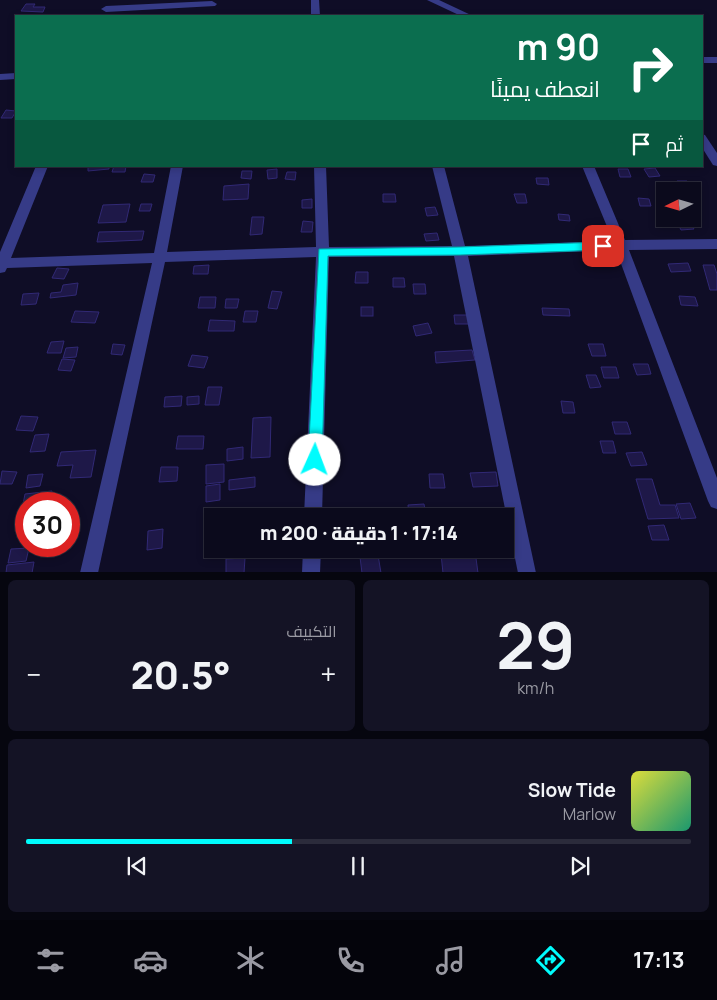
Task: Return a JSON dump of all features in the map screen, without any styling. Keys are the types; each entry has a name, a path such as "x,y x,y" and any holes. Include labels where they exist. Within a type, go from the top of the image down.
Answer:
{"street":[{"path":"315,0 316,15"},
{"path":"431,0 466,15"},
{"path":"106,8 212,2 209,15"},
{"path":"703,60 717,60"},
{"path":"0,76 15,76"},
{"path":"703,140 717,162"},
{"path":"42,167 1,265 160,257 323,252 460,251 621,245 717,244"},
{"path":"89,572 160,257 177,167"},
{"path":"313,508 323,252 320,167"},
{"path":"438,167 460,251 527,572"},
{"path":"588,167 621,245 717,501"},
{"path":"311,572 312,558"}],"building":[{"path":"26,4 35,4 33,7 45,7 43,12 21,11"},
{"path":"6,110 15,111 12,118 1,118"},
{"path":"88,167 109,167 109,169 88,171"},
{"path":"114,167 126,167 125,172 112,172"},
{"path":"655,168 660,176 649,177 644,169"},
{"path":"277,169 277,178 268,179 267,170"},
{"path":"618,169 628,169 631,177 620,177"},
{"path":"242,171 252,171 251,179 241,178"},
{"path":"287,172 296,172 295,180 285,179"},
{"path":"144,174 155,175 153,182 141,182"},
{"path":"536,178 548,178 549,185 537,184"},
{"path":"249,184 248,199 223,200 224,186"},
{"path":"383,194 395,194 396,202 383,202"},
{"path":"514,194 525,194 527,203 517,203"},
{"path":"638,198 649,199 651,206 640,206"},
{"path":"312,199 312,208 302,208 302,200"},
{"path":"130,204 126,222 98,223 103,205"},
{"path":"141,204 152,204 150,211 139,211"},
{"path":"435,207 438,215 427,216 425,208"},
{"path":"558,214 569,215 570,221 559,220"},
{"path":"252,217 264,217 262,234 250,235"},
{"path":"303,221 313,222 312,232 301,232"},
{"path":"680,228 694,229 681,230"},
{"path":"144,231 142,240 97,242 99,232"},
{"path":"437,233 439,240 426,241 424,234"},
{"path":"688,263 691,271 671,272 668,264"},
{"path":"209,265 208,274 193,274 194,266"},
{"path":"703,265 714,265 717,274 717,290 710,290"},
{"path":"57,268 69,269 64,279 52,278"},
{"path":"356,272 368,272 368,283 355,283"},
{"path":"393,278 404,278 405,287 393,287"},
{"path":"78,283 76,295 50,298 51,293 61,292 63,285"},
{"path":"413,284 425,284 426,294 414,294"},
{"path":"272,291 282,292 277,309 268,308"},
{"path":"39,293 36,304 21,305 23,294"},
{"path":"679,296 695,297 698,306 681,305"},
{"path":"200,297 216,297 215,308 198,308"},
{"path":"226,299 239,299 237,308 225,308"},
{"path":"361,307 373,307 373,316 361,316"},
{"path":"542,308 569,309 570,316 543,315"},
{"path":"75,311 99,312 95,323 71,322"},
{"path":"245,311 258,311 256,322 243,322"},
{"path":"454,315 468,315 470,324 455,324"},
{"path":"210,320 235,321 234,331 208,331"},
{"path":"428,323 432,333 416,336 413,326"},
{"path":"64,341 61,353 47,353 51,342"},
{"path":"113,344 125,345 122,355 111,354"},
{"path":"588,344 603,344 606,356 592,356"},
{"path":"78,347 76,357 63,358 66,348"},
{"path":"472,350 475,360 436,363 435,352"},
{"path":"192,355 208,357 204,368 188,366"},
{"path":"62,359 75,360 71,371 58,370"},
{"path":"633,364 648,364 651,374 637,375"},
{"path":"601,367 616,367 619,378 604,378"},
{"path":"586,375 596,375 601,387 590,388"},
{"path":"208,387 222,387 219,405 205,405"},
{"path":"182,396 181,406 164,407 165,397"},
{"path":"199,396 199,404 187,405 187,397"},
{"path":"561,401 573,402 575,413 563,413"},
{"path":"21,416 38,417 33,431 16,430"},
{"path":"271,417 270,457 251,458 253,418"},
{"path":"612,422 627,422 631,434 615,434"},
{"path":"49,434 45,451 30,452 35,435"},
{"path":"178,436 204,436 203,449 176,449"},
{"path":"600,441 613,441 616,453 603,453"},
{"path":"243,447 243,459 227,461 227,449"},
{"path":"96,450 91,477 70,478 73,465 57,466 61,452"},
{"path":"642,452 647,465 631,466 626,453"},
{"path":"224,464 224,482 206,484 206,465"},
{"path":"161,467 178,467 177,481 159,482"},
{"path":"2,471 17,472 12,484 0,484"},
{"path":"496,472 498,486 473,487 470,473"},
{"path":"43,474 40,486 26,488 28,475"},
{"path":"429,474 443,474 445,488 430,488"},
{"path":"255,477 255,487 229,490 229,480"},
{"path":"636,479 652,479 660,505 675,505 679,518 648,519"},
{"path":"220,484 220,500 206,502 206,486"},
{"path":"690,503 696,518 681,519 676,504"},
{"path":"424,504 425,508 408,508 408,505"},
{"path":"664,525 669,540 652,540 648,526"},
{"path":"163,529 162,548 147,550 148,531"},
{"path":"11,549 15,549 15,557 27,557 26,561 8,563"},
{"path":"245,558 244,572 226,572 226,559"},
{"path":"360,558 378,558 381,572 362,572"},
{"path":"441,558 476,558 478,572 443,572"},
{"path":"34,562 32,572 6,572 7,565"}],"route":[{"path":"315,460 323,252 460,251 603,246"}]}
